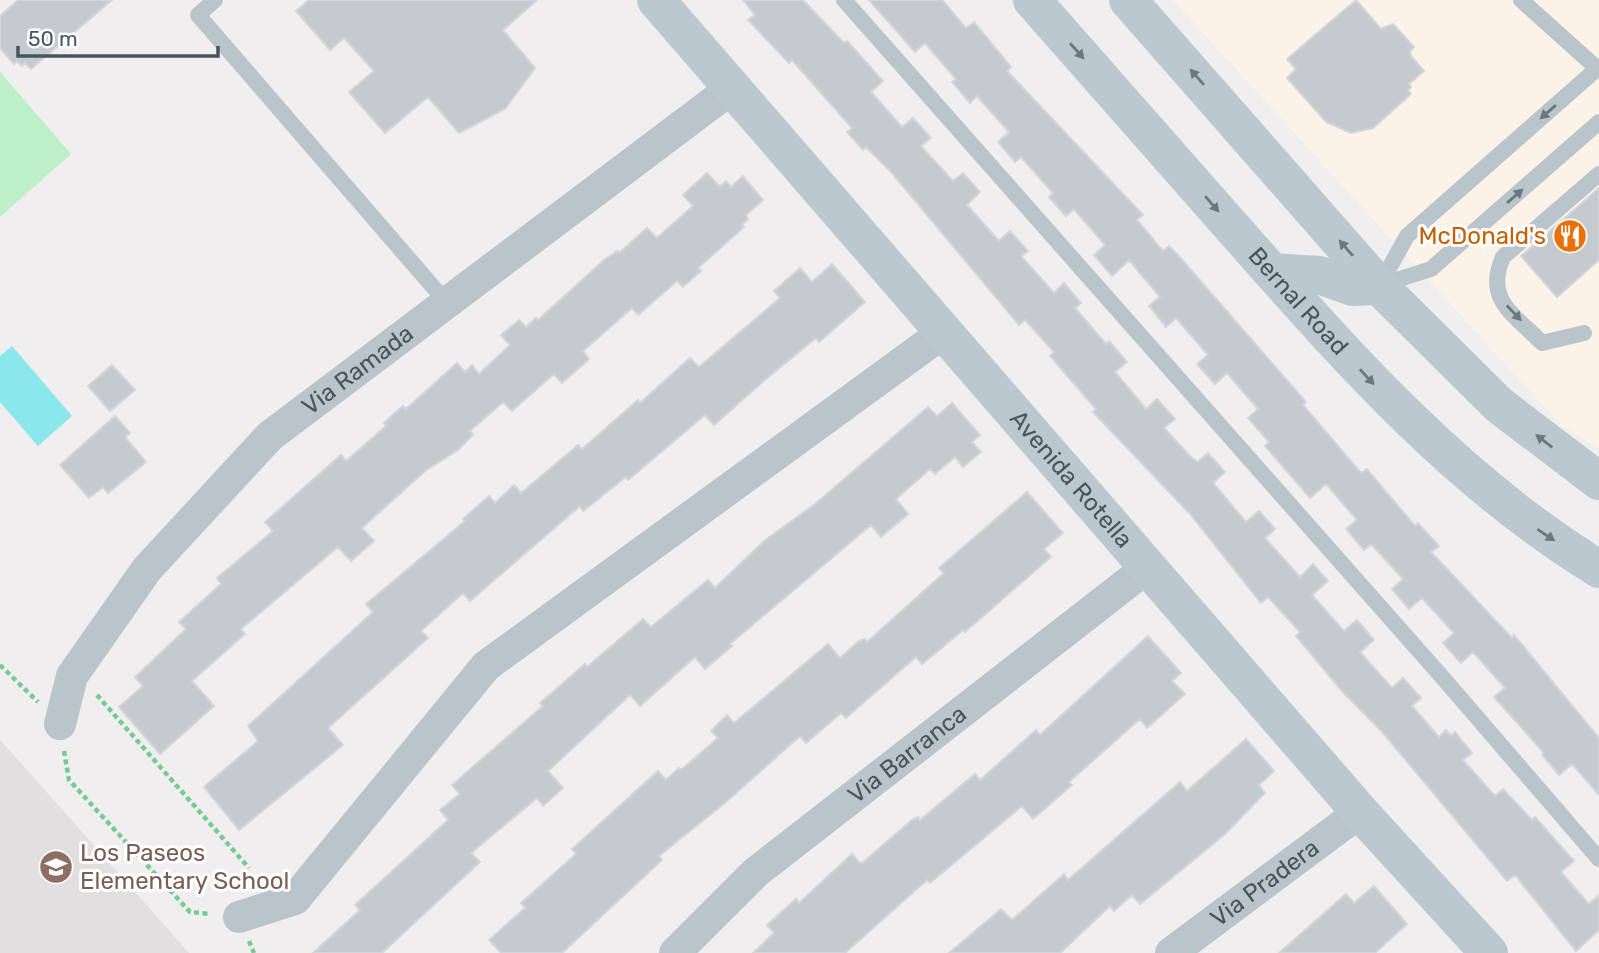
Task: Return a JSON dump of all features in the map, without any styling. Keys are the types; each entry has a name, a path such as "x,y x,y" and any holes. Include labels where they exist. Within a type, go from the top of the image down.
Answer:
{"main road":[{"name":"Avenida Rotella","path":"656,0 1360,812 1489,953"},
{"name":"Bernal Road","path":"1032,0 1385,397 1531,525 1599,569"},
{"path":"1128,0 1379,286 1499,405 1599,481"},
{"path":"1272,272 1319,275 1353,287 1379,286"}],"street":[{"name":"Via Ramada","path":"60,724 72,676 147,569 270,436 732,88"},
{"path":"239,917 295,899 486,666 944,332"},
{"name":"Via Barranca","path":"675,953 755,873 1147,567"},
{"name":"Via Pradera","path":"1171,953 1360,812"}],"lane":[{"path":"215,0 198,15 447,303"},
{"path":"844,0 1443,678 1599,859"},
{"path":"1379,286 1407,236 1599,68 1521,0"},
{"path":"1379,286 1431,269 1599,122"},
{"path":"1584,333 1542,343 1501,300 1495,288 1496,272 1503,257 1599,174"}],"path":[{"path":"0,665 60,724 69,780 190,912 239,917 254,953"},
{"path":"96,694 249,867"}],"shaded area":[{"path":"1173,0 1599,0 1599,449 1560,424"},
{"name":"Los Paseos Elementary School","path":"0,740 36,780 189,953 0,953"}],"green space":[{"path":"0,72 71,154 0,217"}],"water":[{"path":"12,346 72,416 38,446 0,402 0,356"}],"building":[{"path":"18,0 112,0 31,69 25,63 22,66 17,61 14,64 0,48 0,16"},
{"path":"309,0 537,0 503,30 535,68 505,109 459,133 428,97 385,133 349,92 374,71 344,38 330,50 296,11"},
{"path":"743,0 803,0 844,43 847,41 883,81 871,92 902,127 913,118 931,138 921,146 953,181 963,173 980,192 967,205 999,241 1010,231 1028,251 1021,256 1054,293 1064,283 1081,303 1075,308 1106,344 1109,341 1127,362 1115,372 1146,409 1157,399 1175,419 1164,428 1192,458 1198,462 1208,453 1225,472 1213,483 1246,522 1259,511 1275,529 1265,538 1300,577 1313,564 1328,581 1312,595 1344,631 1357,620 1374,640 1360,652 1392,688 1403,678 1421,698 1412,706 1439,737 1446,730 1451,736 1455,732 1472,753 1463,760 1495,796 1503,789 1532,820 1535,817 1574,861 1561,872 1589,904 1599,895 1599,930 1576,951 1515,875 1507,881 1383,733 1341,690 1296,636 1300,632 1268,597 1261,603 1190,514 1093,412 1096,409 1050,356 1054,352 1025,320 1019,325 891,172 866,147 863,150 847,132 852,128 792,60 789,63 748,20 755,15"},
{"path":"869,0 942,0 966,28 974,22 1011,67 1007,71 1143,215 1137,220 1163,251 1169,246 1178,255 1306,402 1303,405 1361,473 1367,469 1415,526 1418,523 1439,546 1431,552 1512,638 1514,635 1599,738 1599,795 1572,764 1559,775 1542,755 1544,753 1494,697 1505,688 1473,652 1461,663 1443,643 1454,633 1422,598 1409,609 1392,589 1403,579 1371,544 1364,550 1346,529 1357,520 1326,484 1310,498 1265,446 1269,442 1248,418 1258,409 1227,373 1215,384 1197,364 1208,355 1176,318 1166,327 1149,306 1160,297 1129,260 1112,276 1094,255 1105,245 1074,209 1066,216 1049,197 1053,193 1021,157 1015,162 998,142 1009,132 977,96 970,103 952,82 956,79 925,43 915,52"},
{"path":"1356,0 1381,29 1393,24 1414,47 1410,51 1411,56 1424,71 1409,84 1411,87 1408,90 1411,94 1373,128 1351,133 1326,122 1287,78 1296,69 1287,59"},
{"path":"707,173 720,187 726,181 731,187 743,176 763,200 746,215 748,219 742,225 744,227 698,268 701,271 683,287 677,281 638,315 632,308 583,351 589,359 562,383 554,374 512,411 503,402 470,431 473,435 458,450 425,471 362,528 374,541 351,561 338,547 241,629 245,634 192,681 214,706 160,754 119,707 143,686 135,677 186,629 179,622 221,584 217,578 273,531 265,522 341,455 346,461 386,426 384,423 403,406 406,409 457,363 465,372 472,365 479,374 510,345 501,335 519,320 526,327 536,318 538,320 605,259 618,251 619,253 647,228 657,238 693,206 683,195"},
{"name":"McDonald's","path":"1599,188 1599,260 1557,297 1521,256"},
{"path":"832,264 865,302 819,342 816,338 714,425 705,415 628,480 626,477 583,511 580,506 470,601 463,593 421,631 428,638 328,728 343,745 239,830 204,787 258,741 248,726 373,612 366,604 465,521 463,519 489,496 495,503 514,485 521,493 578,445 582,449 638,400 640,403 690,358 699,367 780,298 774,291 800,268 812,282"},
{"path":"112,365 135,390 110,411 88,386"},
{"path":"952,403 980,435 972,442 981,452 963,467 955,457 935,474 930,469 896,499 908,514 881,537 871,525 730,644 732,646 705,669 695,657 640,706 630,695 548,771 563,788 543,806 537,798 471,853 480,862 382,953 313,953 360,910 355,905 448,820 440,810 460,794 452,785 543,706 540,703 585,664 587,667 643,619 651,627 708,580 715,588 764,541 815,504 928,407 937,416"},
{"path":"115,416 130,433 125,437 146,462 108,493 103,487 89,498 60,465"},
{"path":"1027,492 1063,533 1044,549 1051,557 965,632 963,630 922,664 916,657 846,718 841,713 806,743 800,736 726,802 659,856 662,860 562,953 501,953 489,940 525,908 521,903 576,854 572,849 658,771 666,780 679,768 681,770 718,738 711,731 727,715 734,723 828,644 840,658 859,641 865,639 867,642 944,573 939,568"},
{"path":"1148,636 1181,673 1172,681 1185,694 1147,728 1140,719 1069,782 1072,785 1033,819 1022,806 930,883 927,880 845,953 753,953 774,933 767,925 796,899 799,903 852,854 861,864 913,819 918,817 920,820 975,774 980,780 1036,730 1040,735"},
{"path":"1246,739 1274,771 1259,785 1265,793 1225,834 1140,904 1132,895 1114,911 1110,906 1060,953 949,953 1001,909 1012,920 1064,874 1068,880 1180,782 1187,791"},
{"path":"1374,886 1407,924 1375,953 1279,953 1346,894 1354,903"}],"place":[{"name":"McDonald's","path":"1570,236"},
{"name":"Los Paseos Elementary School","path":"56,867"}]}
